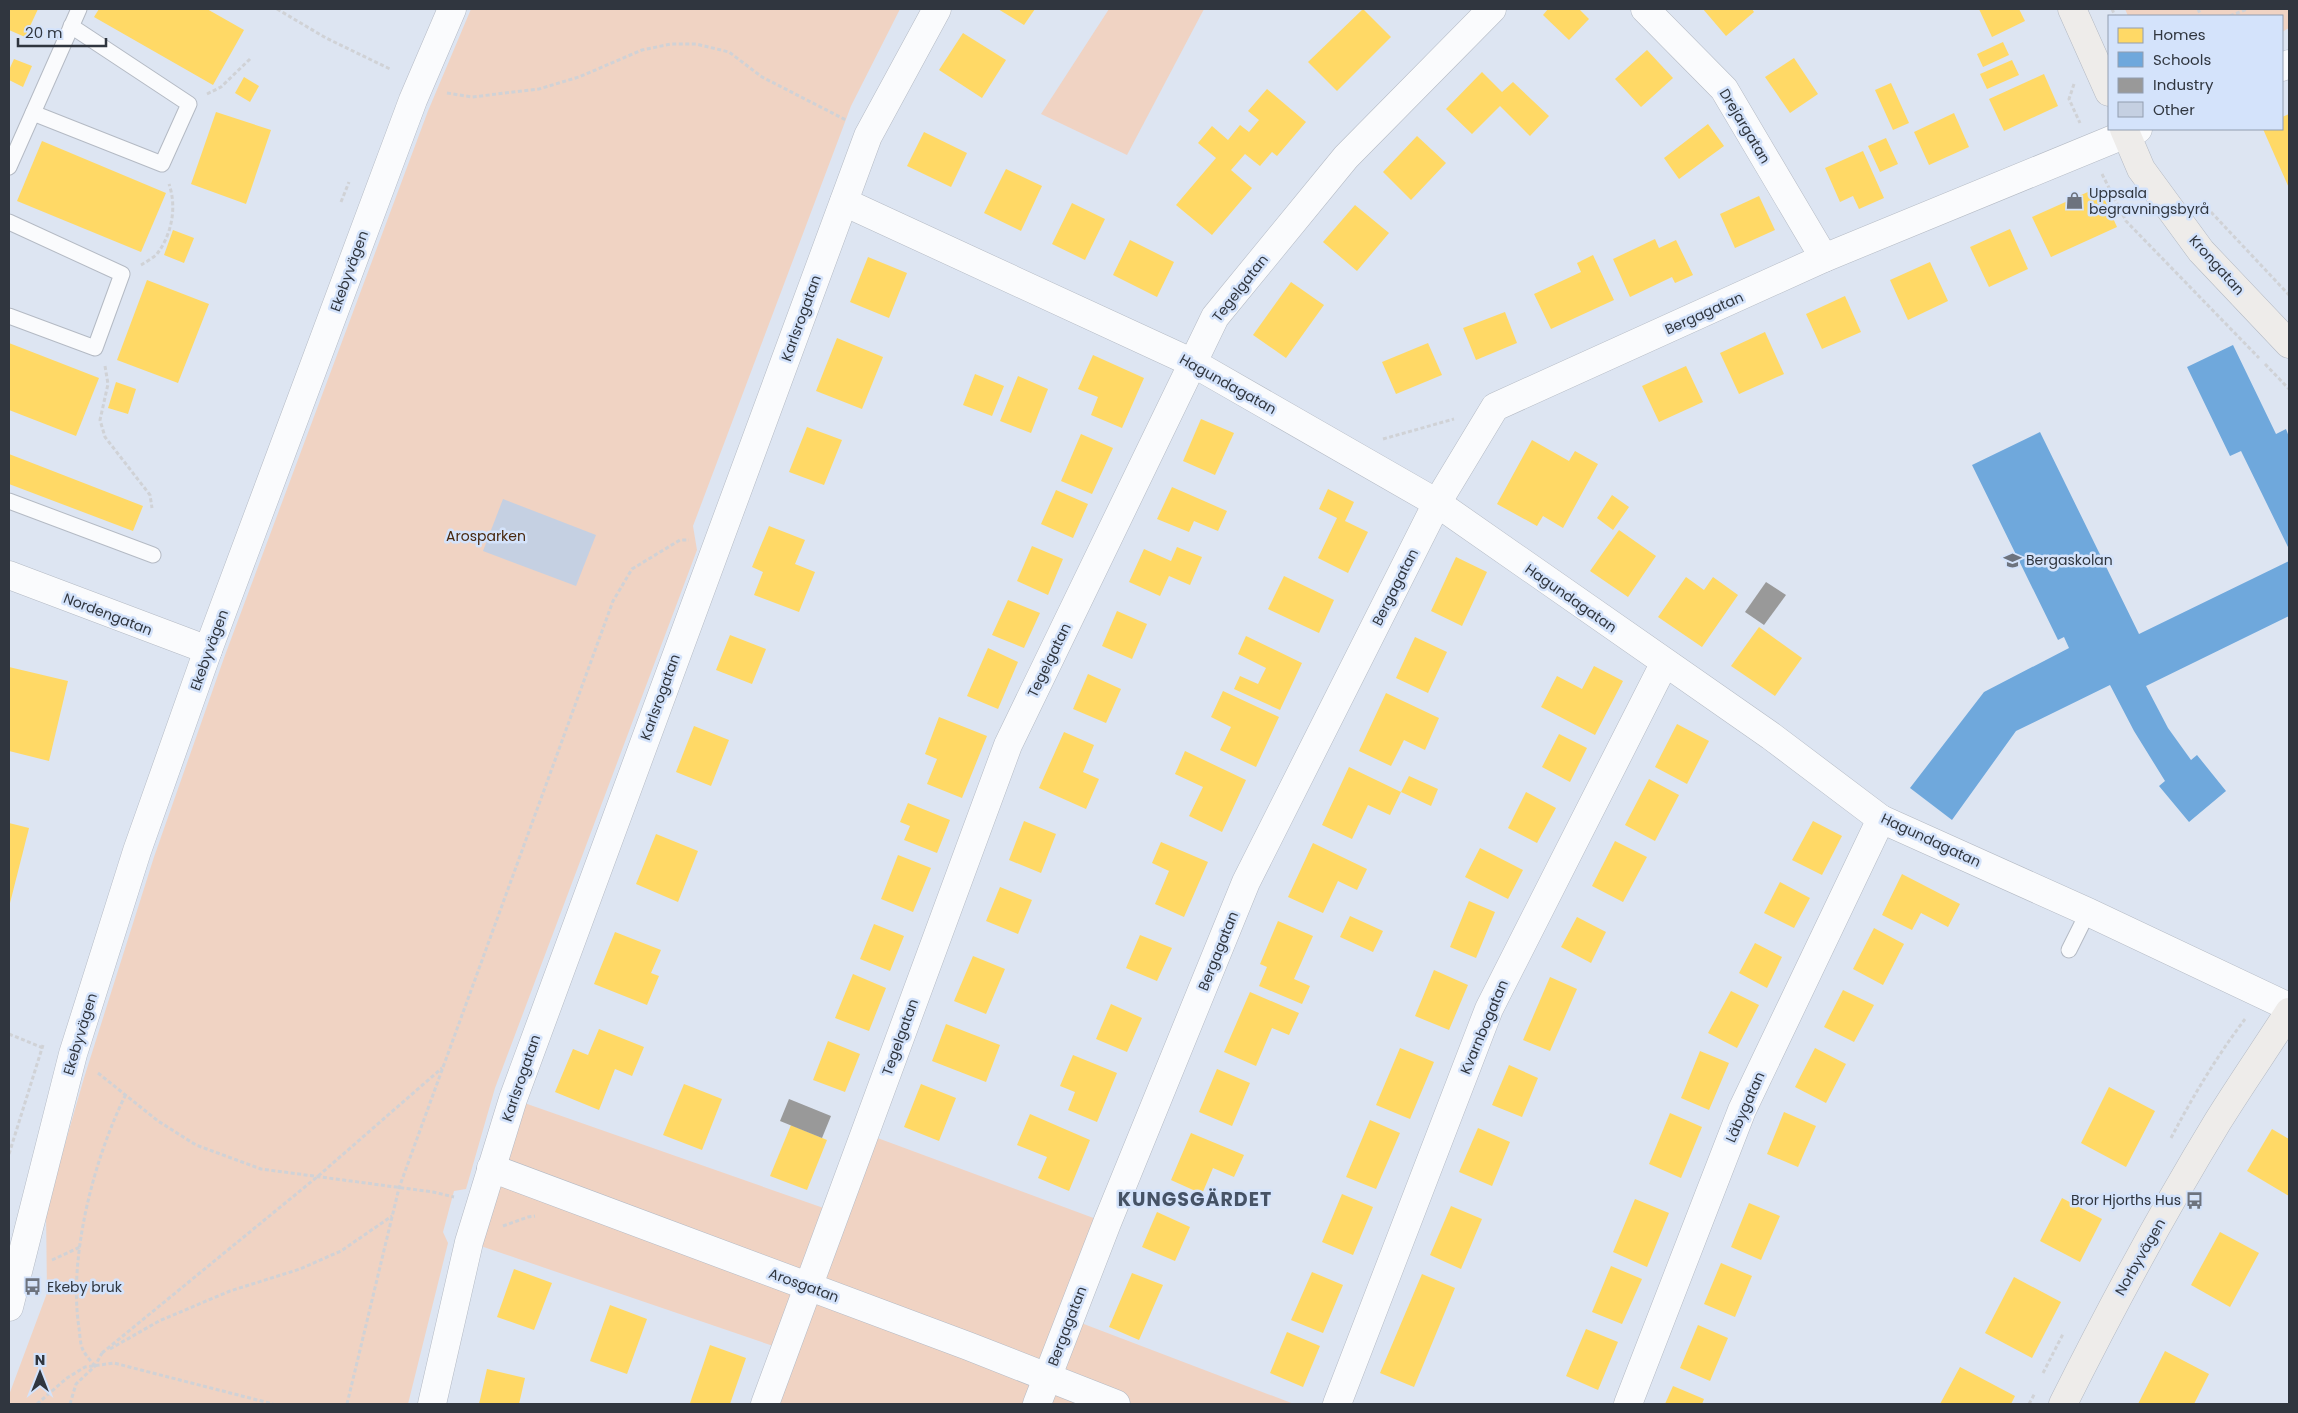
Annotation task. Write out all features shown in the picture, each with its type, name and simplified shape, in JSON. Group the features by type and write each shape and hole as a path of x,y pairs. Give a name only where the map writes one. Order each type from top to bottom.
{"street":[{"name":"Ekebyvägen","path":"9,1307 74,1054 138,851 208,650 412,100 452,9"},
{"name":"Karlsrogatan","path":"432,1404 469,1242 513,1099 868,136 937,9"},
{"name":"Tegelgatan","path":"765,1404 1008,745 1215,317 1346,157 1492,9"},
{"name":"Drejargatan","path":"1645,9 1724,88 1824,258"},
{"path":"2072,9 2108,90"},
{"name":"Bergagatan","path":"1037,1404 1246,882 1437,503 1495,407 1824,258 2129,130"},
{"name":"Krongatan","path":"2129,130 2140,169 2201,250 2289,344"},
{"name":"Hagundagatan","path":"844,202 1193,363 1437,503 1664,664 1771,736 1881,819 2088,912 2289,1007"},
{"name":"Nordengatan","path":"9,576 208,650"},
{"name":"Kvarnbogatan","path":"1337,1404 1489,1009 1664,664"},
{"name":"Läbygatan","path":"1628,1404 1742,1110 1881,819"},
{"name":"Norbyvägen","path":"2063,1404 2112,1306 2190,1168 2289,1012"},
{"name":"Arosgatan","path":"491,1168 1116,1404"}],"lane":[{"path":"9,167 79,9"},
{"path":"33,113 162,164 189,104 72,26"},
{"path":"9,222 122,274 95,348 9,316"},
{"path":"9,501 152,556"},
{"path":"2069,950 2088,912"}],"path":[{"path":"276,9 326,38 390,69"},
{"path":"2232,15 2246,9"},
{"path":"439,91 472,97 539,88 579,77 642,50 671,44 696,44 729,52 762,77 856,126 868,136"},
{"path":"189,104 221,87 251,58"},
{"path":"122,274 142,265 157,254 169,230 174,211 172,192 162,164"},
{"path":"2207,208 2289,295"},
{"path":"95,348 105,366 108,384 100,420 105,438 150,495 152,508"},
{"path":"1344,450 1495,407"},
{"path":"348,1404 399,1188 612,601 632,569 658,552 680,540 718,539"},
{"path":"9,1034 42,1048 74,1054 158,1121 196,1145 261,1169 433,1192 481,1204"},
{"path":"70,1404 76,1384 95,1366 102,1353 318,1177 443,1068"},
{"path":"95,1366 82,1349 75,1302 81,1247 86,1206 97,1164 112,1122 126,1094"},
{"path":"102,1353 159,1321 230,1291 300,1269 341,1252 392,1216"},
{"path":"502,1226 528,1217 544,1216"},
{"path":"46,1262 81,1247"},
{"path":"37,1404 67,1378 85,1367 114,1363 273,1404"}],"green space":[{"name":"Arosparken","path":"471,9 900,9 851,106 693,526 697,550 495,1088 466,1189 454,1191 443,1232 448,1243 408,1404 9,1404 9,1395 47,1293 46,1210 84,1078 154,857 224,658 428,111"},
{"path":"1109,9 1204,9 1127,155 1041,114"},
{"path":"2125,9 2289,9 2289,28 2283,31 2283,15 2128,15"},
{"path":"513,1099 835,1212 864,1133 1107,1223 1068,1318 1294,1404 765,1404 785,1350 469,1242"}],"building: Homes":[{"path":"9,9 38,9 25,37 9,30"},
{"path":"99,9 207,9 244,30 213,85 94,17"},
{"path":"998,9 1035,9 1024,25"},
{"path":"1363,9 1391,37 1337,91 1308,62"},
{"path":"1548,9 1579,9 1589,19 1569,40 1543,15"},
{"path":"1703,9 1752,9 1754,12 1726,36"},
{"path":"1979,9 2019,9 2025,21 1992,37"},
{"path":"963,33 1006,60 982,98 939,70"},
{"path":"2003,42 2009,55 1983,67 1977,54"},
{"path":"1647,50 1673,78 1641,107 1615,79"},
{"path":"1794,58 1818,94 1790,113 1765,77"},
{"path":"14,59 32,66 23,87 9,80 9,70"},
{"path":"2012,60 2019,75 1987,89 1980,74"},
{"path":"1482,72 1502,92 1513,82 1549,116 1530,136 1500,106 1472,134 1446,109"},
{"path":"2044,74 2058,106 2004,131 1989,99"},
{"path":"244,77 259,86 250,102 235,93"},
{"path":"1891,83 1909,123 1893,130 1875,90"},
{"path":"1267,89 1306,122 1277,156 1272,152 1260,166 1245,154 1231,170 1252,188 1212,235 1176,205 1216,158 1198,143 1212,126 1228,140 1240,125 1249,132 1259,120 1248,111"},
{"path":"216,112 271,130 246,204 191,184"},
{"path":"1954,113 1969,147 1929,165 1914,132"},
{"path":"2289,114 2289,188 2263,130 2283,130 2283,117"},
{"path":"1708,124 1724,146 1679,179 1664,158"},
{"path":"924,132 967,153 951,187 907,166"},
{"path":"1417,136 1446,163 1411,200 1383,172"},
{"path":"1886,138 1898,164 1880,172 1868,146"},
{"path":"42,141 166,193 141,252 17,201"},
{"path":"1863,151 1884,198 1859,209 1853,196 1840,202 1825,168"},
{"path":"1006,169 1042,186 1021,231 984,213"},
{"path":"2099,187 2117,227 2051,257 2032,217"},
{"path":"1759,196 1775,230 1735,248 1720,214"},
{"path":"1072,203 1105,219 1085,260 1052,244"},
{"path":"1355,205 1389,233 1357,271 1323,242"},
{"path":"2010,229 2028,269 1989,287 1970,247"},
{"path":"173,230 194,238 184,263 164,255"},
{"path":"1655,239 1659,248 1676,240 1693,275 1675,283 1672,277 1630,297 1613,259"},
{"path":"1130,240 1174,262 1157,297 1113,275"},
{"path":"1593,255 1614,300 1551,329 1534,294 1581,272 1577,263"},
{"path":"868,257 907,273 889,318 850,302"},
{"path":"1930,262 1948,301 1908,320 1890,280"},
{"path":"147,280 209,304 178,383 117,360"},
{"path":"1291,282 1324,305 1286,358 1253,335"},
{"path":"1845,296 1861,332 1822,349 1806,314"},
{"path":"1505,312 1517,343 1476,360 1463,328"},
{"path":"1765,332 1784,374 1739,394 1720,353"},
{"path":"837,338 883,357 862,409 816,391"},
{"path":"9,343 99,378 76,436 9,410"},
{"path":"1428,343 1442,375 1396,394 1382,362"},
{"path":"1093,355 1144,378 1122,428 1091,415 1098,397 1078,389"},
{"path":"1686,366 1703,402 1659,422 1642,386"},
{"path":"975,374 1004,386 992,416 963,405"},
{"path":"1018,376 1048,389 1031,433 1000,421"},
{"path":"116,382 136,389 128,414 108,408"},
{"path":"1201,419 1234,433 1215,475 1183,461"},
{"path":"807,427 842,440 824,485 789,472"},
{"path":"1081,434 1113,448 1092,494 1061,481"},
{"path":"1532,440 1569,461 1575,451 1598,464 1563,528 1543,516 1537,526 1497,504"},
{"path":"9,454 143,506 133,531 9,484"},
{"path":"1172,487 1227,511 1218,531 1194,521 1189,532 1157,519"},
{"path":"1328,489 1354,502 1345,521 1368,532 1348,573 1318,558 1337,518 1319,509"},
{"path":"1056,490 1088,504 1073,538 1041,524"},
{"path":"1612,495 1629,507 1613,530 1597,518"},
{"path":"769,526 805,540 795,564 815,572 799,612 754,595 763,572 752,567"},
{"path":"1619,530 1656,556 1628,597 1590,571"},
{"path":"1032,546 1063,559 1048,595 1017,581"},
{"path":"1177,547 1202,557 1190,585 1169,576 1160,596 1129,582 1144,549 1171,561"},
{"path":"1456,557 1487,572 1462,626 1431,611"},
{"path":"1284,576 1334,600 1319,633 1268,609"},
{"path":"1686,577 1704,590 1713,577 1738,595 1702,647 1658,617"},
{"path":"1008,600 1040,613 1024,648 992,635"},
{"path":"1117,611 1147,624 1132,659 1102,646"},
{"path":"1759,627 1802,658 1775,696 1731,666"},
{"path":"730,635 766,649 752,684 716,670"},
{"path":"1246,636 1302,663 1280,710 1234,689 1240,676 1258,684 1266,668 1238,654"},
{"path":"1415,637 1447,652 1428,693 1396,678"},
{"path":"988,648 1018,662 998,709 967,696"},
{"path":"1594,666 1623,681 1595,735 1541,707 1557,676 1582,689"},
{"path":"9,667 68,681 49,761 9,751"},
{"path":"1088,674 1121,689 1106,723 1073,709"},
{"path":"1223,691 1279,717 1256,767 1220,750 1231,727 1211,717"},
{"path":"1386,693 1439,718 1425,750 1404,740 1391,766 1359,751"},
{"path":"939,717 987,736 962,798 927,784 937,759 925,754"},
{"path":"1677,724 1709,741 1687,784 1655,767"},
{"path":"694,726 729,740 711,786 676,772"},
{"path":"1064,732 1094,745 1083,772 1099,779 1086,809 1039,788"},
{"path":"1559,734 1587,748 1570,782 1542,767"},
{"path":"1185,751 1246,780 1222,832 1189,816 1203,787 1175,774"},
{"path":"1349,767 1401,792 1390,815 1368,805 1352,839 1322,825"},
{"path":"1409,776 1438,789 1431,806 1401,792"},
{"path":"1649,779 1679,795 1655,841 1625,825"},
{"path":"1526,792 1556,808 1537,843 1508,828"},
{"path":"908,803 950,820 937,853 904,840 910,826 900,822"},
{"path":"1024,821 1056,834 1041,873 1009,860"},
{"path":"1813,821 1842,836 1822,875 1792,860"},
{"path":"9,823 29,828 9,907"},
{"path":"656,834 698,851 678,902 636,884"},
{"path":"1615,841 1647,857 1623,902 1592,886"},
{"path":"1161,842 1208,862 1184,917 1155,904 1169,871 1152,863"},
{"path":"1313,843 1367,869 1357,890 1338,881 1323,913 1288,897"},
{"path":"1480,848 1523,870 1508,899 1465,877"},
{"path":"898,855 931,868 913,912 881,899"},
{"path":"1902,874 1960,904 1948,927 1921,913 1912,930 1882,915"},
{"path":"1780,882 1810,898 1794,928 1764,913"},
{"path":"1000,887 1032,900 1018,934 986,921"},
{"path":"1469,901 1495,912 1476,958 1450,947"},
{"path":"1350,916 1383,931 1373,952 1340,937"},
{"path":"1577,917 1606,932 1591,963 1561,947"},
{"path":"1278,921 1313,936 1294,979 1310,986 1302,1004 1259,986 1267,967 1260,964"},
{"path":"874,924 904,936 890,971 860,959"},
{"path":"1874,928 1904,944 1883,985 1853,969"},
{"path":"615,932 661,950 651,973 659,976 647,1005 594,984"},
{"path":"1140,935 1172,948 1157,981 1126,968"},
{"path":"1755,943 1782,957 1767,988 1739,973"},
{"path":"973,956 1005,969 986,1014 954,1001"},
{"path":"1434,970 1468,985 1449,1030 1415,1016"},
{"path":"853,974 886,988 869,1031 835,1018"},
{"path":"1550,977 1577,989 1550,1051 1523,1040"},
{"path":"1843,990 1874,1005 1854,1042 1824,1027"},
{"path":"1731,991 1759,1005 1737,1048 1708,1033"},
{"path":"1250,992 1299,1013 1289,1035 1272,1028 1256,1066 1224,1052"},
{"path":"1111,1004 1142,1018 1127,1052 1096,1039"},
{"path":"946,1024 1000,1045 986,1082 932,1061"},
{"path":"599,1029 644,1047 632,1076 615,1069 599,1110 555,1092 573,1049 588,1055"},
{"path":"828,1041 860,1054 845,1092 813,1080"},
{"path":"1400,1048 1434,1062 1410,1119 1376,1105"},
{"path":"1815,1048 1846,1064 1826,1103 1795,1087"},
{"path":"1700,1051 1729,1063 1709,1110 1681,1098"},
{"path":"1073,1055 1117,1073 1097,1122 1068,1110 1075,1092 1060,1086"},
{"path":"1509,1065 1538,1078 1522,1117 1492,1105"},
{"path":"1217,1069 1250,1083 1232,1126 1199,1112"},
{"path":"684,1084 722,1099 702,1150 663,1135"},
{"path":"921,1084 956,1098 939,1141 904,1127"},
{"path":"2109,1087 2155,1111 2126,1167 2081,1143"},
{"path":"1784,1112 1816,1126 1798,1167 1767,1154"},
{"path":"1670,1113 1702,1127 1681,1178 1649,1164"},
{"path":"1030,1114 1090,1140 1069,1191 1038,1178 1047,1157 1017,1145"},
{"path":"1370,1120 1400,1133 1376,1189 1346,1177"},
{"path":"791,1125 827,1140 807,1190 770,1176"},
{"path":"1478,1128 1510,1142 1492,1186 1459,1172"},
{"path":"2272,1129 2289,1139 2289,1196 2247,1171"},
{"path":"1191,1133 1244,1155 1234,1177 1213,1168 1202,1194 1171,1180"},
{"path":"1342,1194 1373,1207 1353,1255 1322,1242"},
{"path":"2062,1198 2102,1219 2080,1262 2040,1241"},
{"path":"1635,1199 1669,1213 1647,1267 1613,1252"},
{"path":"1749,1203 1780,1216 1761,1260 1731,1247"},
{"path":"1451,1206 1482,1219 1461,1269 1430,1255"},
{"path":"1157,1212 1190,1227 1175,1261 1142,1247"},
{"path":"2220,1232 2259,1253 2230,1307 2191,1285"},
{"path":"1721,1263 1752,1276 1735,1317 1704,1304"},
{"path":"1611,1266 1642,1279 1622,1324 1592,1312"},
{"path":"514,1269 552,1283 534,1330 497,1317"},
{"path":"1312,1272 1343,1285 1323,1333 1291,1320"},
{"path":"1132,1273 1163,1285 1139,1340 1109,1327"},
{"path":"1422,1274 1455,1288 1414,1387 1380,1373"},
{"path":"2014,1277 2061,1302 2032,1358 1985,1333"},
{"path":"610,1305 647,1319 627,1374 590,1361"},
{"path":"1698,1325 1728,1338 1710,1381 1680,1368"},
{"path":"1586,1329 1618,1342 1598,1390 1566,1376"},
{"path":"1287,1332 1320,1346 1303,1387 1270,1373"},
{"path":"710,1345 746,1358 730,1404 690,1403"},
{"path":"2165,1351 2209,1374 2194,1404 2138,1404"},
{"path":"1960,1367 2015,1396 2011,1404 1940,1404"},
{"path":"487,1369 525,1378 519,1404 479,1404"},
{"path":"1673,1386 1704,1399 1702,1404 1665,1404"}],"building: Schools":[{"path":"2233,345 2276,434 2286,429 2289,437 2289,549 2241,451 2230,456 2187,367"},
{"path":"2040,432 2139,634 2289,561 2289,616 2146,686 2168,728 2191,760 2197,755 2226,791 2189,822 2159,786 2165,781 2134,731 2110,685 2016,731 1952,820 1910,788 1984,692 2069,648 2064,637 2058,640 1972,465"}],"building: Industry":[{"path":"1766,582 1786,595 1764,625 1745,612"},
{"path":"789,1099 831,1116 822,1138 780,1121"}],"building: Other":[{"path":"503,499 596,535 576,586 483,551"}],"place":[{"name":"Uppsala begravningsbyrå","path":"2075,201"},
{"name":"Bergaskolan","path":"2012,560"},
{"name":"Bror Hjorths Hus","path":"2195,1200"},
{"name":"Ekeby bruk","path":"33,1287"}],"district":[{"name":"KUNGSGÄRDET","path":"1195,1199"}]}
